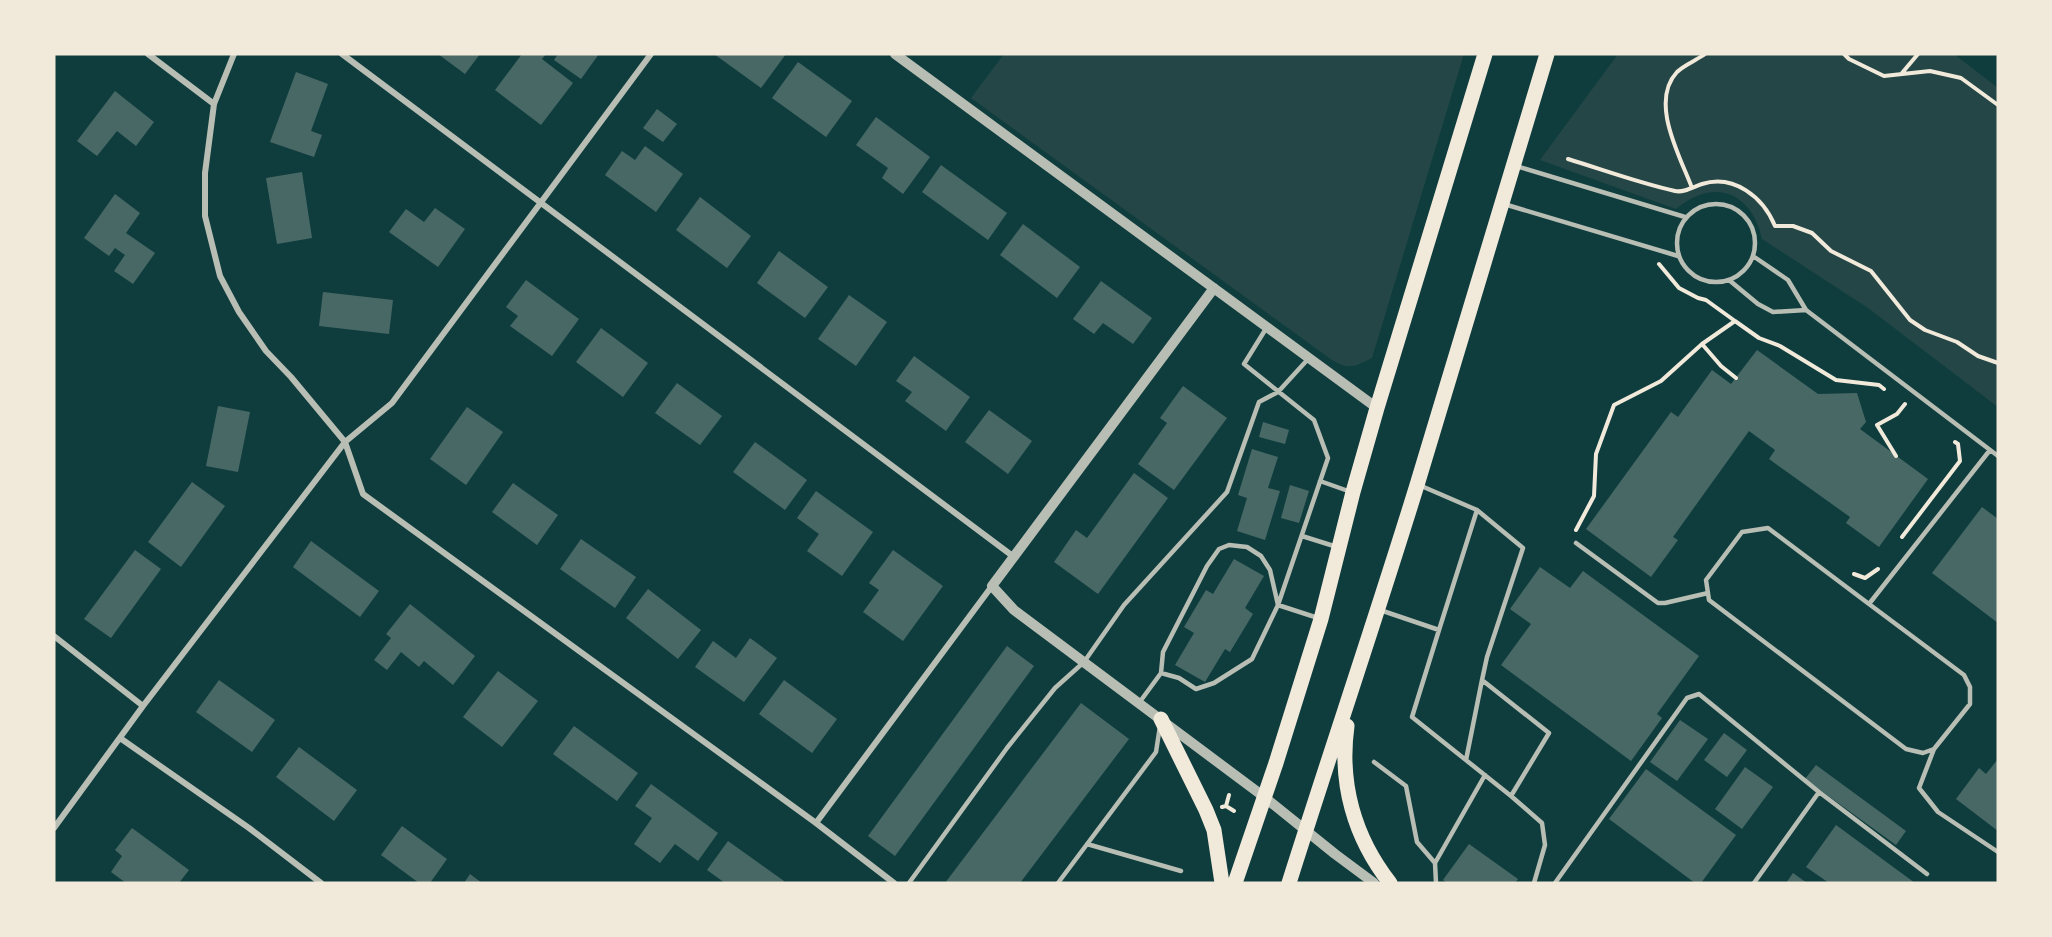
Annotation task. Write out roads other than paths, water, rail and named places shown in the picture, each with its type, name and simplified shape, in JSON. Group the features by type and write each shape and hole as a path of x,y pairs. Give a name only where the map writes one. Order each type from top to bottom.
{"main road":[{"path":"1235,883 1276,763 1321,619 1338,547 1377,408 1485,54"},
{"path":"1289,883 1304,830 1417,485 1547,54"},
{"path":"1352,688 1344,746 1346,785 1350,805 1364,840 1378,868 1390,883"},
{"path":"1161,719 1204,804 1214,830 1222,883"}],"street":[{"path":"148,54 214,104"},
{"path":"234,54 214,104 205,173 206,216 220,276 239,312 266,351 291,377 345,442 363,494 816,823 894,883"},
{"path":"342,54 1014,557"},
{"path":"54,828 143,706 345,442 392,403 651,54"},
{"path":"895,54 1377,408"},
{"path":"816,823 1214,288"},
{"path":"992,586 1014,610 1263,796 1374,883"},
{"path":"54,636 143,706"},
{"path":"120,738 249,828 321,883"}],"lane":[{"path":"1513,166 1685,217"},
{"path":"1501,203 1678,256"},
{"path":"1709,204 1722,204 1735,208 1746,217 1753,229 1755,242 1753,256 1748,267 1729,280 1715,283 1703,281 1692,276 1678,256 1676,243 1678,229 1685,217 1696,208 1709,204"},
{"path":"1753,256 1788,280 1806,310 1998,456"},
{"path":"1729,280 1758,304 1773,312 1806,310"},
{"path":"1161,673 1179,678 1196,689 1214,683 1252,659 1278,605 1328,458 1314,420 1244,364 1267,327"},
{"path":"909,883 1006,748 1054,688 1084,662 1124,605 1227,492 1259,402 1278,392 1309,358"},
{"path":"1869,604 1990,450"},
{"path":"1320,482 1353,492"},
{"path":"1417,485 1477,510 1523,548 1487,657 1466,760"},
{"path":"1477,510 1412,717 1542,823 1545,844 1534,883"},
{"path":"1934,749 1923,753 1906,749 1709,600 1706,580 1742,532 1768,528 1964,675 1970,687 1970,704 1934,749 1919,788 1938,812 1998,852"},
{"path":"1302,537 1338,547"},
{"path":"1576,543 1658,603 1708,593"},
{"path":"1139,703 1161,673 1163,652 1207,566 1219,549 1229,544 1247,548 1261,556 1270,570 1278,605"},
{"path":"1278,605 1321,619"},
{"path":"1378,609 1439,630"},
{"path":"1482,680 1549,733 1511,796"},
{"path":"1555,883 1687,698 1699,694 1819,792 1927,874"},
{"path":"1058,883 1156,752 1161,719"},
{"path":"1374,762 1406,786 1417,842 1435,863"},
{"path":"1436,883 1435,863 1485,775"},
{"path":"1754,883 1819,792"},
{"path":"1088,844 1181,871"}]}
